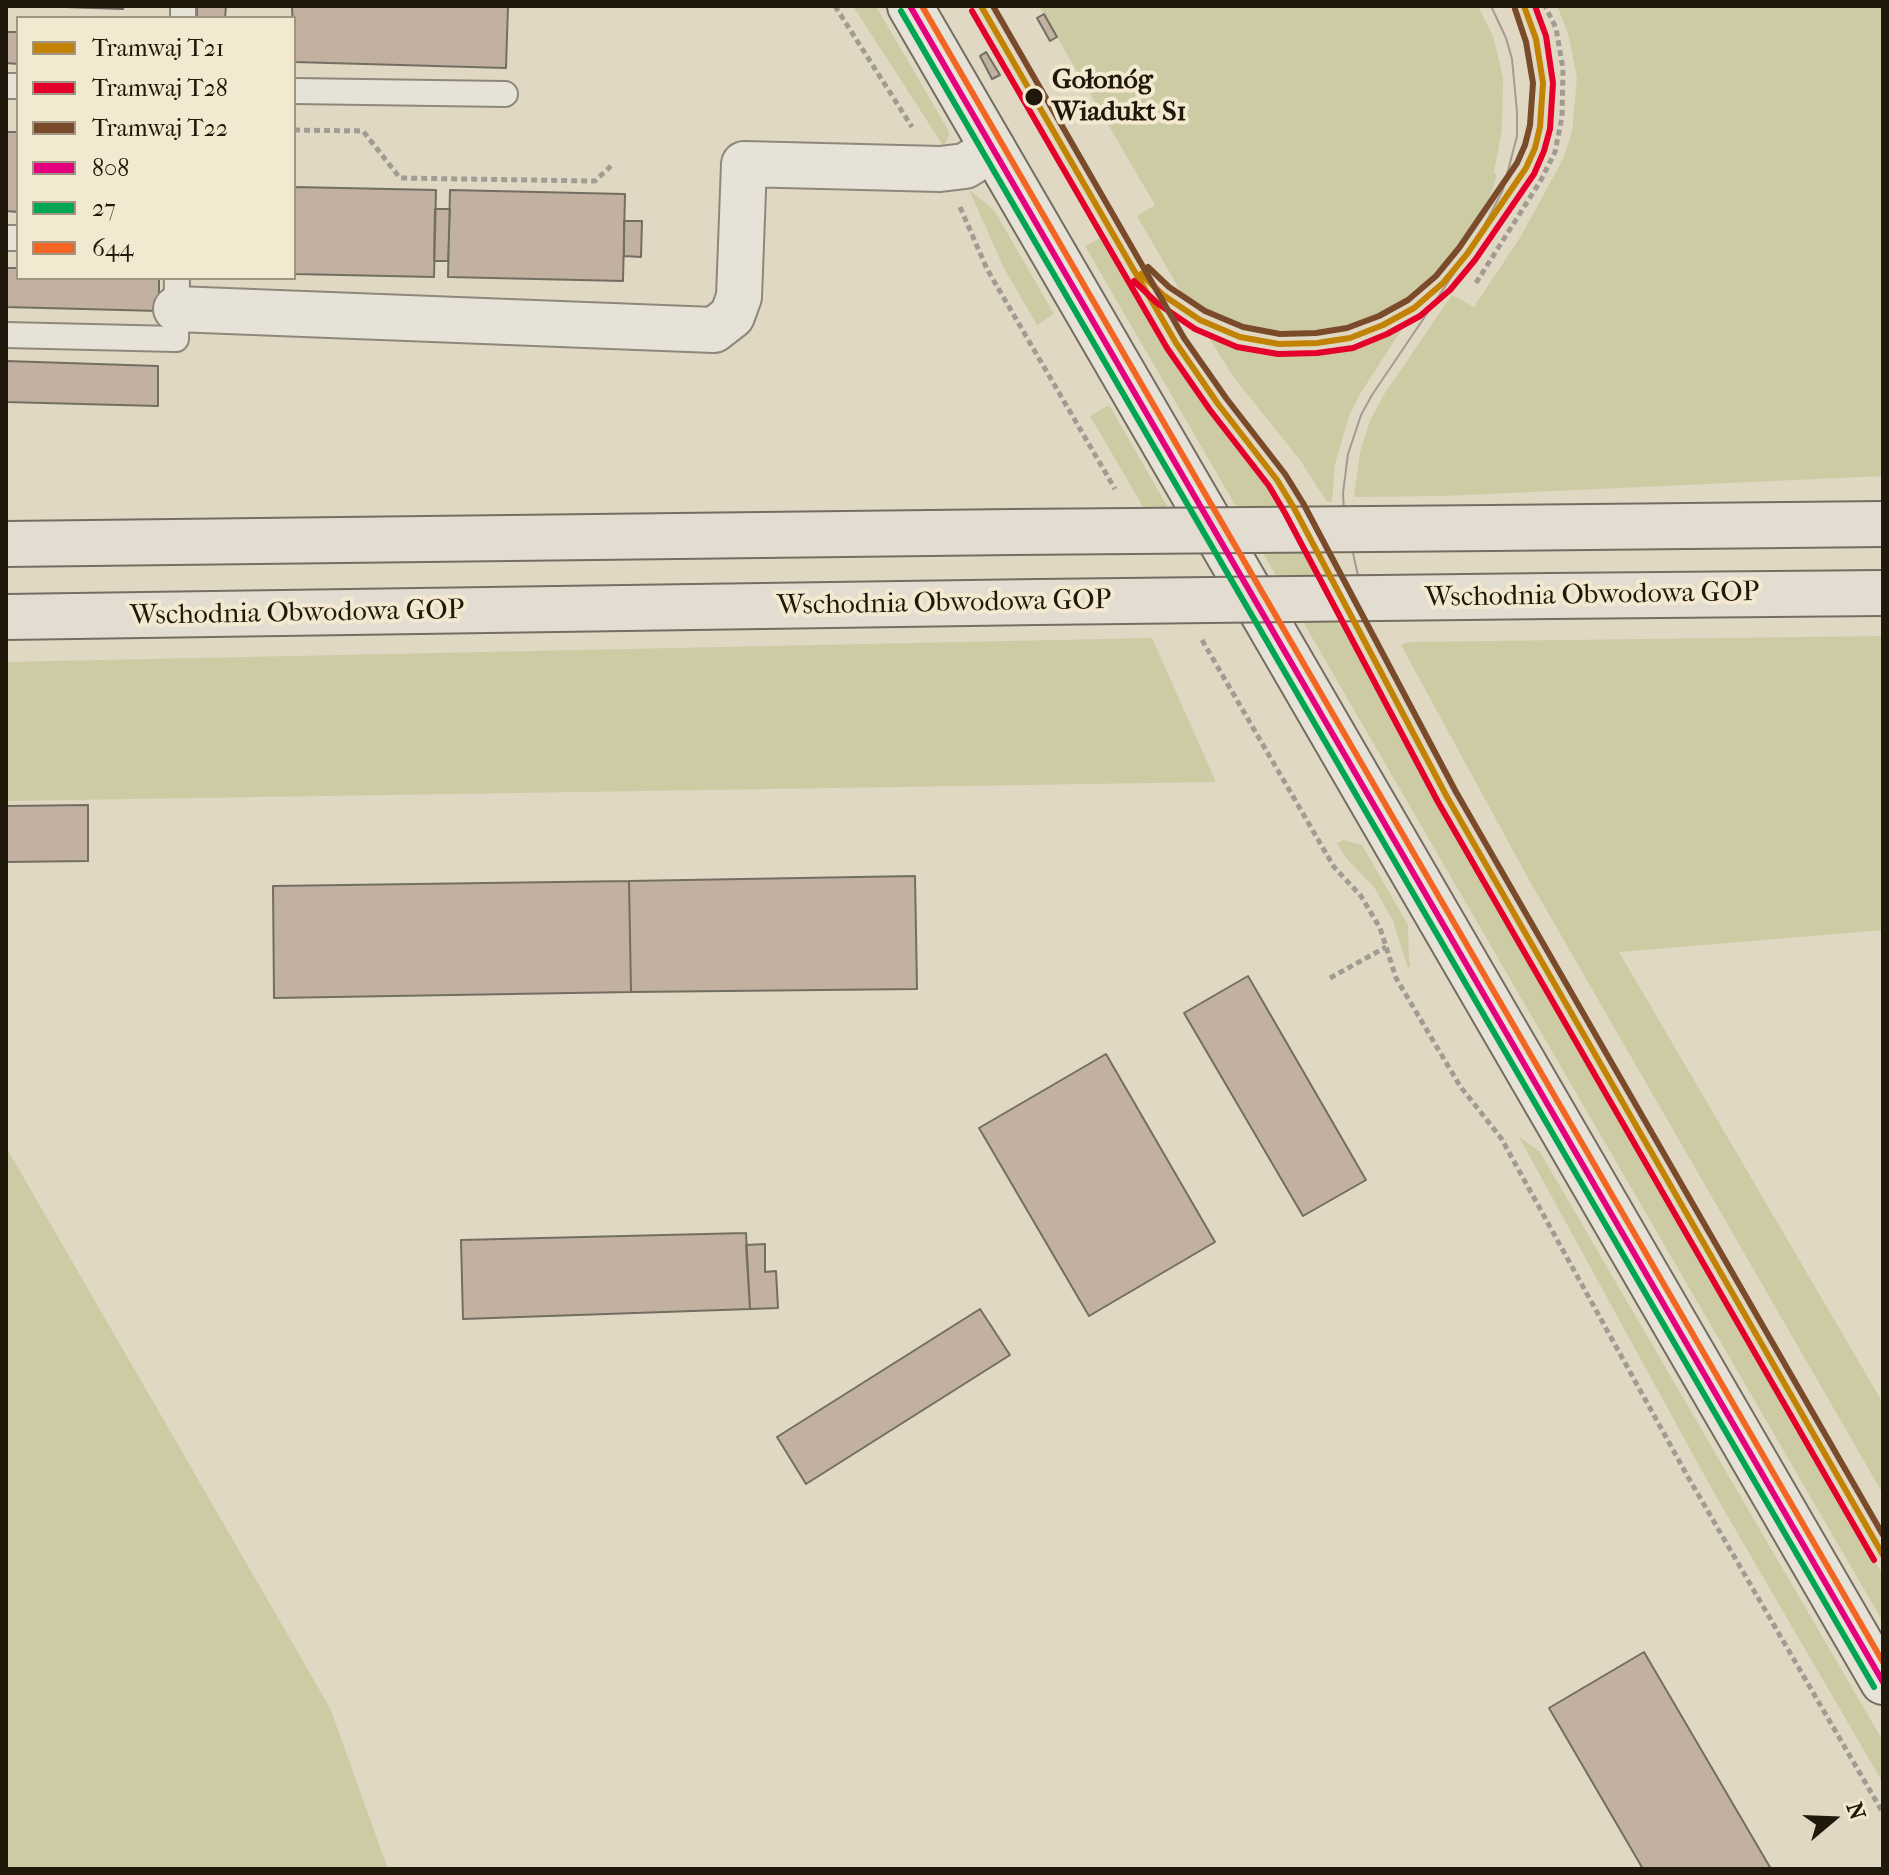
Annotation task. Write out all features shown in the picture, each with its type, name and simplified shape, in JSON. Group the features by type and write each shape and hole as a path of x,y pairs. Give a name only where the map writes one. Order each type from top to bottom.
{"highway":[{"path":"6,544 1883,524"},
{"name":"Wschodnia Obwodowa GOP","path":"6,617 1883,593"}],"street":[{"path":"910,6 1883,1682"},
{"path":"177,294 714,330 732,316 739,297 744,164 940,169 965,166 993,149"}],"lane":[{"path":"296,91 505,94"},
{"path":"6,335 176,339 177,294"}],"path":[{"path":"835,6 952,188 987,269 1116,491"},
{"path":"1476,283 1541,180 1555,152 1562,117 1563,69 1556,28 1545,6"},
{"path":"296,130 363,131 400,178 595,181 611,166"},
{"path":"1196,630 1334,867 1361,896 1380,928 1396,978 1460,1086 1501,1138 1688,1477 1883,1813"},
{"path":"1330,978 1386,947"}],"green space":[{"path":"853,6 876,6 948,130 944,147"},
{"path":"1039,6 1478,6 1493,36 1503,77 1502,129 1494,173 1497,175 1490,196 1469,235 1432,280 1412,296 1374,318 1336,331 1289,335 1248,328 1208,314 1185,299 1137,216 1155,205"},
{"path":"1557,6 1883,6 1883,476 1444,496 1354,497 1360,452 1370,421 1383,396 1452,295 1474,307 1521,236 1563,159 1572,132 1577,77 1568,33"},
{"path":"969,190 994,210 1054,314 1037,325 1004,268"},
{"path":"1102,237 1193,390 1275,497 1482,882 1883,1575 1883,1622 1085,246"},
{"path":"1404,326 1349,416 1335,464 1332,502 1327,502 1300,460 1235,379 1207,335 1241,348 1269,353 1318,354 1360,345"},
{"path":"1109,405 1170,511 1152,522 1090,416"},
{"path":"1883,636 1883,930 1619,952 1883,1403 1883,1494 1528,878 1401,645 1409,642"},
{"path":"1152,638 1216,782 6,801 6,662"},
{"path":"1343,840 1362,845 1408,925 1411,966 1408,968 1393,921 1374,887 1347,859 1337,843"},
{"path":"1519,1137 1540,1152 1883,1741 1883,1783 1713,1491"},
{"path":"6,1147 330,1708 388,1869 6,1869"}],"building":[{"path":"36,6 124,6 123,9"},
{"path":"197,6 226,6 225,16 197,16"},
{"path":"292,6 508,6 506,68 296,62 296,16 292,16"},
{"path":"1044,14 1057,37 1050,41 1037,18"},
{"path":"6,32 16,32 16,64 6,63"},
{"path":"986,52 1000,75 992,79 980,56"},
{"path":"6,132 16,132 16,212 6,211"},
{"path":"296,187 436,190 434,277 296,274"},
{"path":"450,190 625,194 623,281 448,277"},
{"path":"435,209 450,209 448,261 434,261"},
{"path":"624,221 642,221 641,257 624,256"},
{"path":"6,268 16,268 16,280 159,280 159,311 6,307"},
{"path":"6,361 158,366 158,406 6,402"},
{"path":"88,805 88,861 6,862 6,806"},
{"path":"915,876 917,989 631,992 629,881"},
{"path":"629,881 631,992 274,998 273,886"},
{"path":"1248,976 1366,1180 1303,1216 1184,1013"},
{"path":"1106,1054 1215,1242 1089,1316 979,1128"},
{"path":"746,1233 750,1309 463,1319 461,1240"},
{"path":"765,1244 765,1272 776,1271 778,1308 750,1309 746,1245"},
{"path":"980,1309 1010,1355 806,1484 777,1437"},
{"path":"1644,1652 1771,1869 1643,1869 1549,1708"}],"tram line":[{"name":"T21","path":"981,6 1176,343 1277,480 1294,508 1447,797 1883,1555"},
{"name":"T22","path":"993,6 1184,338 1303,503 1456,792 1883,1535"},
{"path":"1475,243 1503,190 1517,136 1512,59 1491,6"},
{"name":"T21","path":"1141,274 1163,295 1200,320 1240,337 1279,344 1350,338 1414,308 1443,283 1467,254 1526,168 1535,148 1543,83 1536,39 1524,6"},
{"name":"T28","path":"1134,281 1157,303 1195,329 1237,347 1278,354 1353,348 1420,316 1450,290 1475,260 1534,174 1544,151 1550,129 1553,83 1546,36 1535,6"},
{"name":"T22","path":"1148,267 1169,287 1205,311 1243,327 1280,334 1347,328 1379,316 1408,300 1436,276 1459,248 1517,163 1525,145 1533,83 1526,42 1515,9"},
{"name":"T28","path":"972,11 1167,348 1269,486 1285,513 1438,802 1874,1560"},
{"path":"1376,621 1358,576 1344,512 1348,454 1361,415 1372,395 1467,254"}],"transit line":[{"name":"808","path":"910,6 1883,1682"},
{"name":"644","path":"922,6 1883,1662"},
{"name":"27","path":"901,11 1874,1687"}],"place":[{"name":"Gołonóg Wiadukt S1","path":"1034,97"}]}
